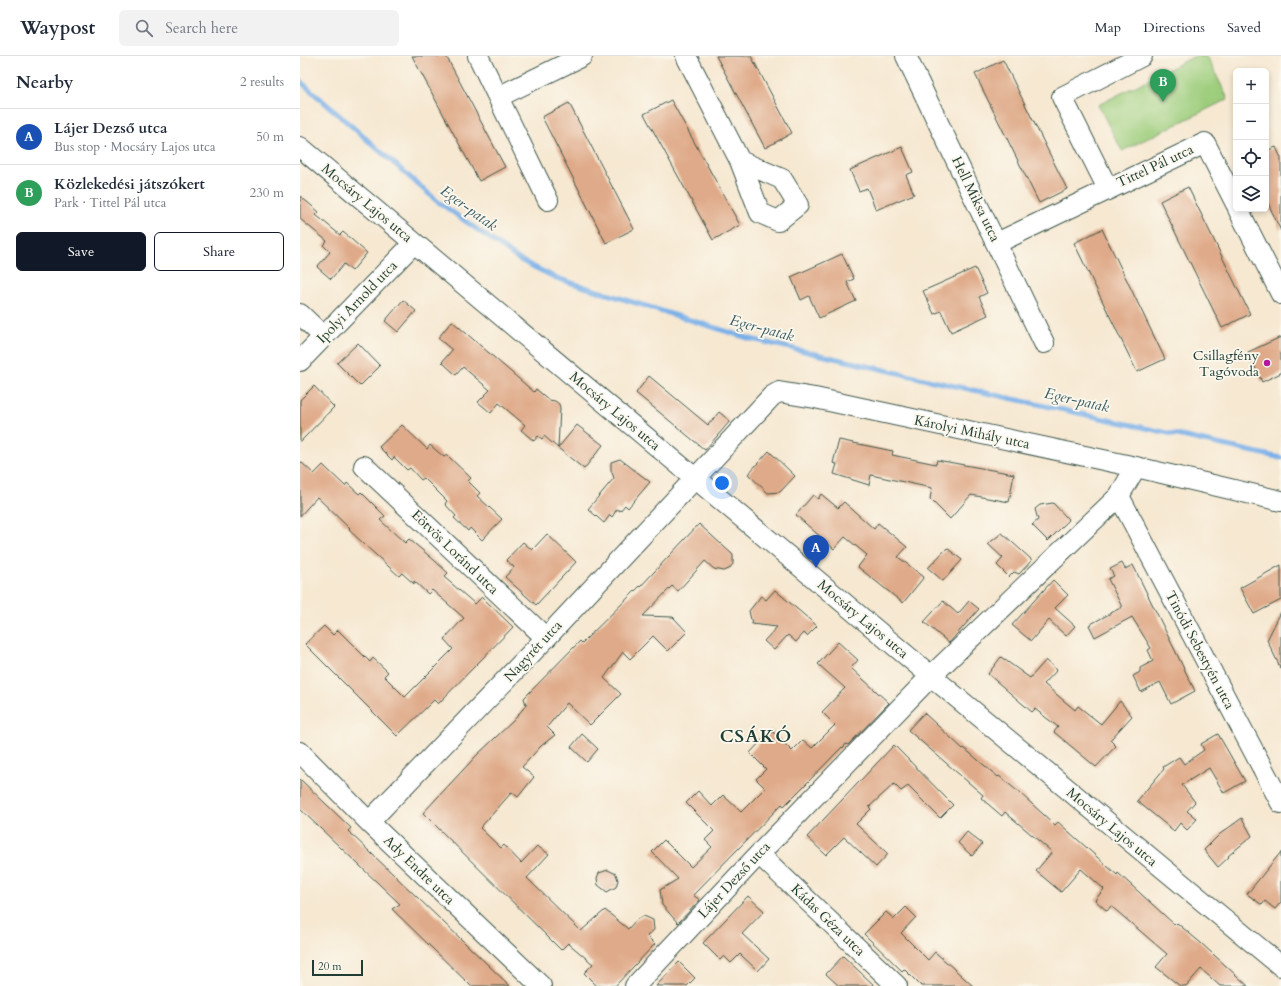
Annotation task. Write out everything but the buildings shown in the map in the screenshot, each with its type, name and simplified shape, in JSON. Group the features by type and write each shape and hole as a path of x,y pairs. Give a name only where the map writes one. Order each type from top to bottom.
{"street":[{"path":"478,56 548,200"},
{"path":"498,97 582,56"},
{"path":"686,56 740,161"},
{"name":"Hell Miksa utca","path":"906,56 1044,343"},
{"name":"Tittel Pál utca","path":"1108,189 1062,97 1142,56"},
{"name":"Tittel Pál utca","path":"997,243 1205,143 1233,198"},
{"name":"Mocsáry Lajos utca","path":"300,147 931,676 1281,966"},
{"path":"1240,212 1281,294"},
{"name":"Ipolyi Arnold utca","path":"300,361 414,243"},
{"path":"300,314 324,337"},
{"name":"Károlyi Mihály utca","path":"695,478 772,396 779,392 823,400 1136,467 1281,501"},
{"name":"Eötvös Loránd utca","path":"364,466 546,638"},
{"name":"Lájer Dezső utca","path":"635,986 759,854 931,676 1119,496 1136,467"},
{"name":"Nagyrét utca","path":"369,822 546,638 695,478"},
{"name":"Tinódi Sebestyén utca","path":"1119,496 1281,803"},
{"name":"Ady Endre utca","path":"300,752 369,822 541,986"},
{"name":"Kádas Géza utca","path":"759,854 897,986"}],"green space":[{"path":"1195,56 1207,56 1228,99 1122,151 1098,105"}],"waterway":[{"name":"Eger-patak","path":"300,81 437,201 520,260 556,278 751,339 937,382 1281,458"}],"place":[{"name":"Közlekedési játszókert","path":"1163,102"},
{"name":"Csillagfény Tagóvoda","path":"1267,363"},
{"name":"Lájer Dezső utca","path":"816,568"}],"district":[{"name":"CSÁKÓ","path":"756,736"}]}
